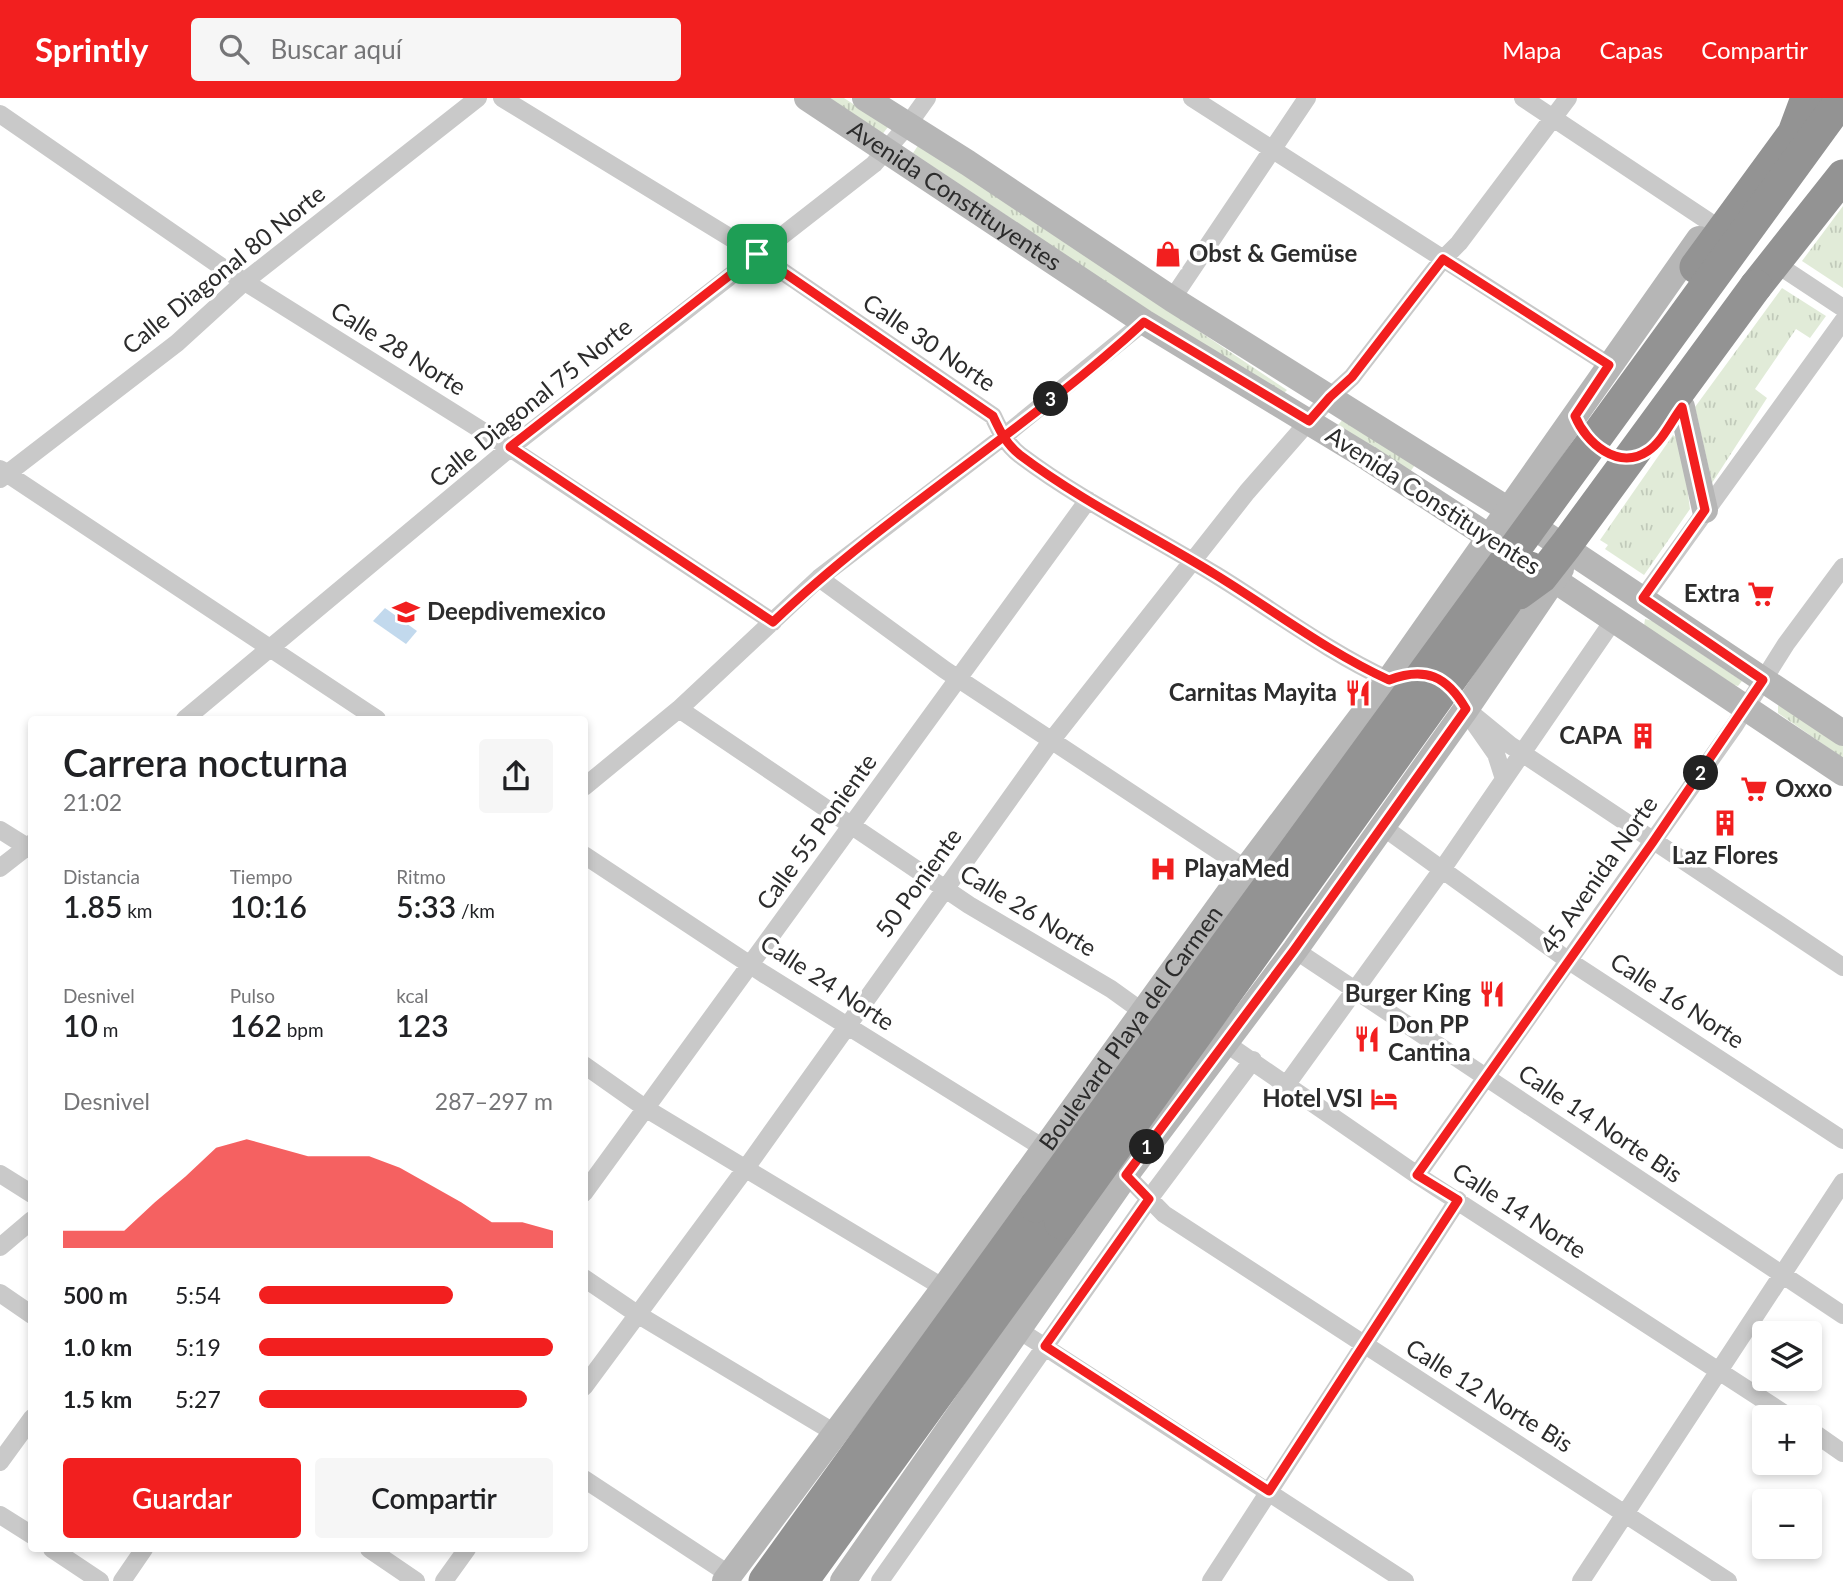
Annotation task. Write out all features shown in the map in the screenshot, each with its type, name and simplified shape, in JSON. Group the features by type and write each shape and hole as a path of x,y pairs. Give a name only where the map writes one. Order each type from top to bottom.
{"highway":[{"path":"1470,609 1508,530 1794,133 1806,98"},
{"path":"802,1581 1049,1214 1470,609 1843,98"},
{"path":"765,1581 800,1532 1049,1214 1505,602 1843,135"},
{"path":"1505,602 1541,577 1756,286 1843,176"},
{"path":"735,1579 800,1532"},
{"path":"813,1581 836,1534"}],"main road":[{"name":"Avenida Constituyentes","path":"807,98 1144,322 1309,421 1615,618 1843,773"},
{"name":"Avenida Constituyentes","path":"865,98 1172,299 1507,509 1843,733"},
{"name":"Boulevard Playa del Carmen","path":"735,1579 835,1433 944,1288 1246,869 1389,680 1609,365 1711,223 1806,98"},
{"path":"843,1581 1018,1327 1126,1175 1383,827 1572,554 1843,193"},
{"path":"1682,407 1705,510"},
{"path":"1575,416 1588,441 1610,454 1622,458 1639,456 1651,449"},
{"path":"1389,680 1408,673 1421,672 1437,678 1451,687 1466,709"}],"street":[{"name":"Calle Diagonal 80 Norte","path":"2,474 177,343 244,282 478,98"},
{"name":"Calle 30 Norte","path":"502,98 757,254 993,416 1003,437 1018,453 1088,500 1192,561 1358,666 1389,680"},
{"name":"Calle Diagonal 75 Norte","path":"189,716 271,650 510,447 873,164 907,126 927,98"},
{"path":"1192,98 1609,365"},
{"path":"1172,299 1307,98"},
{"path":"1523,98 1711,223"},
{"name":"50 Poniente","path":"588,1381 746,1168 1051,741 1247,492 1330,397 1352,377 1443,259 1460,243 1568,98"},
{"name":"Calle 28 Norte","path":"0,114 244,282 510,447 773,622"},
{"path":"1787,271 1843,309"},
{"path":"1643,598 1843,321"},
{"path":"588,784 679,709 819,578 1003,437 1144,322"},
{"path":"2,474 372,716"},
{"name":"Calle 55 Poniente","path":"588,1187 1088,500"},
{"name":"45 Avenida Norte","path":"1417,1175 1653,842 1843,567"},
{"path":"819,578 959,679 1246,869"},
{"path":"1287,1084 1441,871 1615,618"},
{"name":"Calle 26 Norte","path":"679,709 945,889 1143,1012"},
{"path":"1466,709 1522,752 1653,842 1843,967"},
{"path":"1466,709 1496,754 1504,779"},
{"name":"Calle 16 Norte","path":"1383,827 1569,961 1843,1140"},
{"path":"0,830 28,846"},
{"path":"0,869 28,848"},
{"name":"Calle 24 Norte","path":"588,858 751,965 1045,1149"},
{"name":"Calle 14 Norte Bis","path":"1294,950 1843,1315"},
{"name":"Calle 14 Norte","path":"1224,1042 1417,1175 1772,1405"},
{"path":"880,1581 1149,1199 1253,1060"},
{"path":"588,1068 645,1108 944,1288"},
{"path":"0,1174 28,1192"},
{"name":"Calle 12 Norte Bis","path":"1126,1175 1164,1214 1363,1346 1626,1512 1728,1581"},
{"path":"1581,1581 1843,1182"},
{"path":"1211,1581 1458,1200"},
{"path":"0,1247 28,1223"},
{"path":"588,1281 637,1314 835,1433"},
{"path":"0,1293 28,1312"},
{"path":"1018,1327 1405,1581"},
{"path":"0,1462 28,1424"},
{"path":"1822,1438 1843,1453"},
{"path":"588,1482 735,1579"},
{"path":"0,1514 28,1532"},
{"path":"56,1552 100,1581"},
{"path":"122,1581 142,1552"},
{"path":"373,1552 416,1581"},
{"path":"444,1581 465,1552"}],"green space":[{"path":"824,98 844,98 888,127 881,136"},
{"path":"919,144 1287,390 1279,398 913,153"},
{"path":"1843,206 1843,288 1802,261"},
{"path":"1782,288 1826,316 1810,338 1796,329 1755,389 1767,398 1712,483 1695,407"},
{"path":"1345,417 1417,462 1410,472 1338,425"},
{"path":"1673,435 1681,441 1690,509 1644,575 1605,549 1608,545 1600,540"},
{"path":"1645,619 1653,621 1742,681 1738,686 1734,685 1644,626"},
{"path":"1778,705 1843,743 1843,758 1778,713"}],"water":[{"path":"385,608 417,631 406,644 373,621"}],"place":[{"name":"Obst & Gemüse","path":"1168,254"},
{"name":"Extra","path":"1761,594"},
{"name":"Deepdivemexico","path":"406,612"},
{"name":"Carnitas Mayita","path":"1358,693"},
{"name":"CAPA","path":"1643,736"},
{"name":"Oxxo","path":"1754,789"},
{"name":"Laz Flores","path":"1725,823"},
{"name":"PlayaMed","path":"1163,869"},
{"name":"Burger King","path":"1492,994"},
{"name":"Don PP Cantina","path":"1367,1039"},
{"name":"Hotel VSI","path":"1384,1099"}],"route":[{"path":"757,254 510,447 773,622 819,578 1003,437 1144,322 1309,421 1352,377 1443,259 1609,365 1575,416 1588,441 1595,446 1622,458 1639,456 1651,449 1682,407 1705,510 1643,598 1763,680 1735,725 1417,1175 1458,1200 1269,1491 1045,1346 1149,1199 1126,1175 1294,950 1466,709 1451,687 1437,678 1421,672 1408,673 1389,680 1358,666 1171,547 1088,500 1018,453 1003,437 993,416 757,254"}]}
